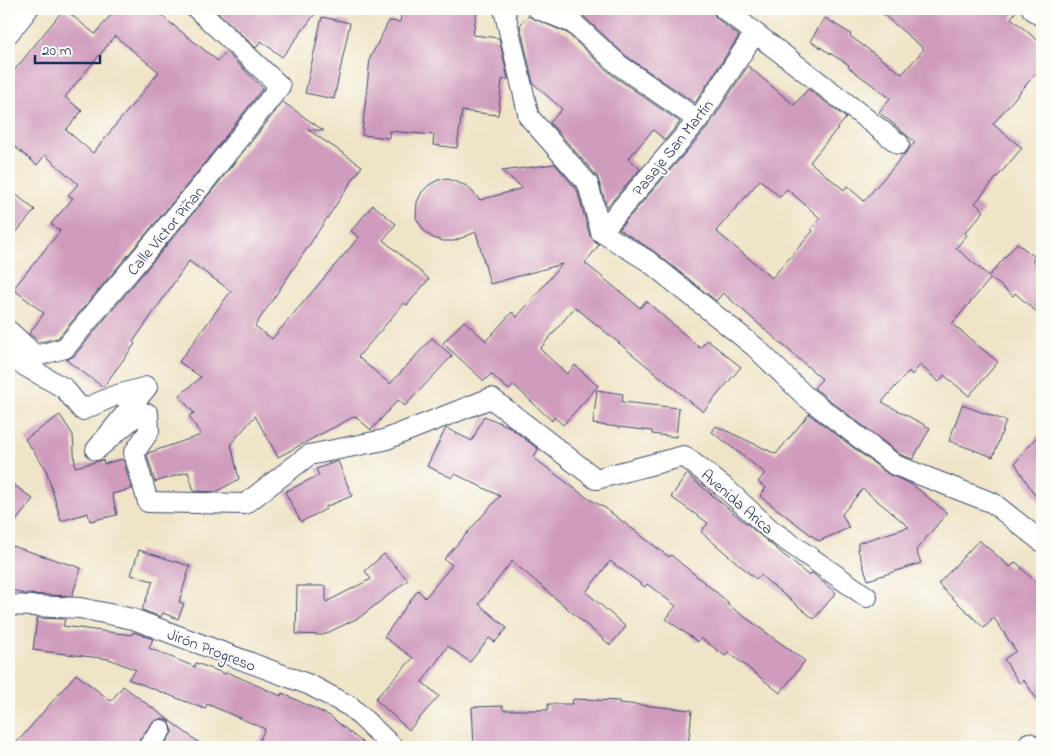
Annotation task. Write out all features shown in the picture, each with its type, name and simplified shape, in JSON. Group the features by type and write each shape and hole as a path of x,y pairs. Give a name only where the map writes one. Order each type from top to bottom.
{"street":[{"path":"9,33 28,9"},
{"name":"Calle Víctor Piñan","path":"9,331 36,356 65,348 202,185 280,86 197,9"},
{"path":"504,9 529,117 588,184 601,232 648,261 755,347 805,396 895,465 993,502 1042,542"},
{"path":"538,9 573,23 619,65 698,120"},
{"path":"724,9 900,144"},
{"path":"1032,9 1042,17"},
{"name":"Pasaje San Martín","path":"601,232 698,120 755,33"},
{"name":"Avenida Arica","path":"9,357 64,388 82,410 114,396 147,387 96,450 140,413 148,414 150,431 134,453 148,502 245,504 309,455 384,440 491,398 596,479 684,456 724,487 770,530 867,597"},
{"name":"Jirón Progreso","path":"9,605 80,608 133,619 310,685 351,707 394,747"},
{"path":"148,747 162,730"}],"building":[{"path":"64,9 95,34 116,9 153,9 218,61 226,52 263,88 193,178 58,338 41,342 29,334 44,313 13,289 60,231 51,224 73,198 68,195 78,184 45,155 37,165 9,142 9,77","holes":["115,36 159,72 93,153 66,130 82,111 65,97"]},
{"path":"214,9 319,9 282,57 261,41 256,48"},
{"path":"402,9 477,9 473,35 499,38 508,79 502,80 498,115 462,111 457,148 433,145 434,135 389,131 389,138 362,135 370,58 389,21 400,22"},
{"path":"569,9 712,9 716,18 739,36 695,103 626,56 581,14"},
{"path":"877,9 1018,9 1011,18 1042,44 1042,66 993,124 1022,148 975,203 984,211 965,233 967,235 956,248 989,276 1017,243 1035,257 1032,261 1042,270 1042,317 1015,293 1013,296 991,278 952,324 998,362 969,396 944,375 939,382 920,365 912,375 909,371 882,402 930,428 913,459 901,455 814,388 822,379 723,293 716,301 655,252 619,229 707,128 748,66 794,105 808,89 846,118 810,162 844,190 847,186 864,201 915,142 879,112 890,98 848,67 849,65 810,41 825,18 851,34 850,36 902,74 924,49","holes":["760,180 780,197 787,189 820,218 811,229 813,231 772,278 716,231"]},
{"path":"528,16 567,33 612,75 680,122 665,140 653,130 628,159 640,169 607,207 597,176 550,123 562,109 533,83 520,25"},
{"path":"322,17 350,23 334,99 305,93"},
{"path":"283,102 324,131 307,129 362,166 255,326 272,339 359,237 351,231 373,205 396,224 383,240 429,279 407,305 404,303 358,357 390,384 432,338 452,356 405,406 398,400 371,430 355,416 278,457 255,416 231,444 239,479 216,492 194,491 188,472 155,482 148,453 201,435 189,416 194,413 179,396 201,377 179,362 231,291 189,261 133,342 135,344 103,387 66,360 74,356 211,192"},
{"path":"555,164 577,190 590,236 599,245 585,263 640,308 646,301 700,348 707,340 741,367 703,412 575,307 540,349 567,374 575,365 598,386 563,425 554,417 552,421 514,385 509,390 491,374 484,381 443,343 464,321 486,341 512,312 517,317 562,264 490,284 476,232 454,241 443,241 433,238 424,231 416,218 417,202 422,192 438,180 448,179 467,186 480,200 523,188 502,171"},
{"path":"9,189 35,210 9,241"},
{"path":"597,390 623,394 622,402 679,408 676,437 652,434 652,431 593,424"},
{"path":"962,405 1006,421 993,457 949,441"},
{"path":"809,414 888,474 913,485 947,513 916,550 921,563 868,580 858,550 858,543 909,527 863,489 842,514 849,528 819,541 760,496 766,488 758,482 765,473 712,432 716,426 776,454"},
{"path":"60,415 73,435 75,467 103,460 104,464 123,459 132,489 112,494 117,515 90,521 88,513 61,521 46,469 25,439"},
{"path":"484,416 508,426 538,449 534,458 586,497 605,508 669,557 671,555 728,602 727,604 805,661 780,693 728,652 725,656 701,638 698,642 666,619 676,606 647,584 645,587 610,561 586,592 626,627 610,645 512,561 479,604 507,628 495,642 489,638 470,662 448,646 422,682 439,696 409,730 375,699 413,658 384,637 418,590 425,598 452,565 444,559 500,496 455,474 452,478 427,466 446,428 472,441"},
{"path":"1042,430 1042,507 1015,463"},
{"path":"338,461 352,496 325,507 326,509 301,522 285,492 319,475 316,469"},
{"path":"687,474 809,576 812,573 836,593 814,619 760,575 756,579 701,532 708,523 671,497"},
{"path":"9,481 33,499 9,530"},
{"path":"979,540 1010,567 1016,562 1036,583 1042,580 1042,707 1024,680 1019,683 1004,659 1016,651 994,618 984,628 938,584"},
{"path":"9,545 81,568 72,596 24,594 9,589"},
{"path":"139,550 190,566 179,602 184,604 178,619 163,613 161,617 142,610 153,581 131,575"},
{"path":"384,554 408,580 360,617 323,635 296,634 297,586 326,586 326,602 371,579 365,571"},
{"path":"37,618 65,619 63,626 132,635 133,632 153,639 149,648 195,667 196,663 226,674 227,672 281,696 282,693 330,716 368,747 256,747 265,729 207,704 205,709 128,679 136,670 109,659 33,650"},
{"path":"76,674 111,701 123,686 205,747 163,747 173,731 169,721 162,718 152,723 136,747 13,747"},
{"path":"573,699 619,701 619,703 692,710 688,747 474,747 472,707 503,706 503,710 548,710 548,704 572,704"}]}
